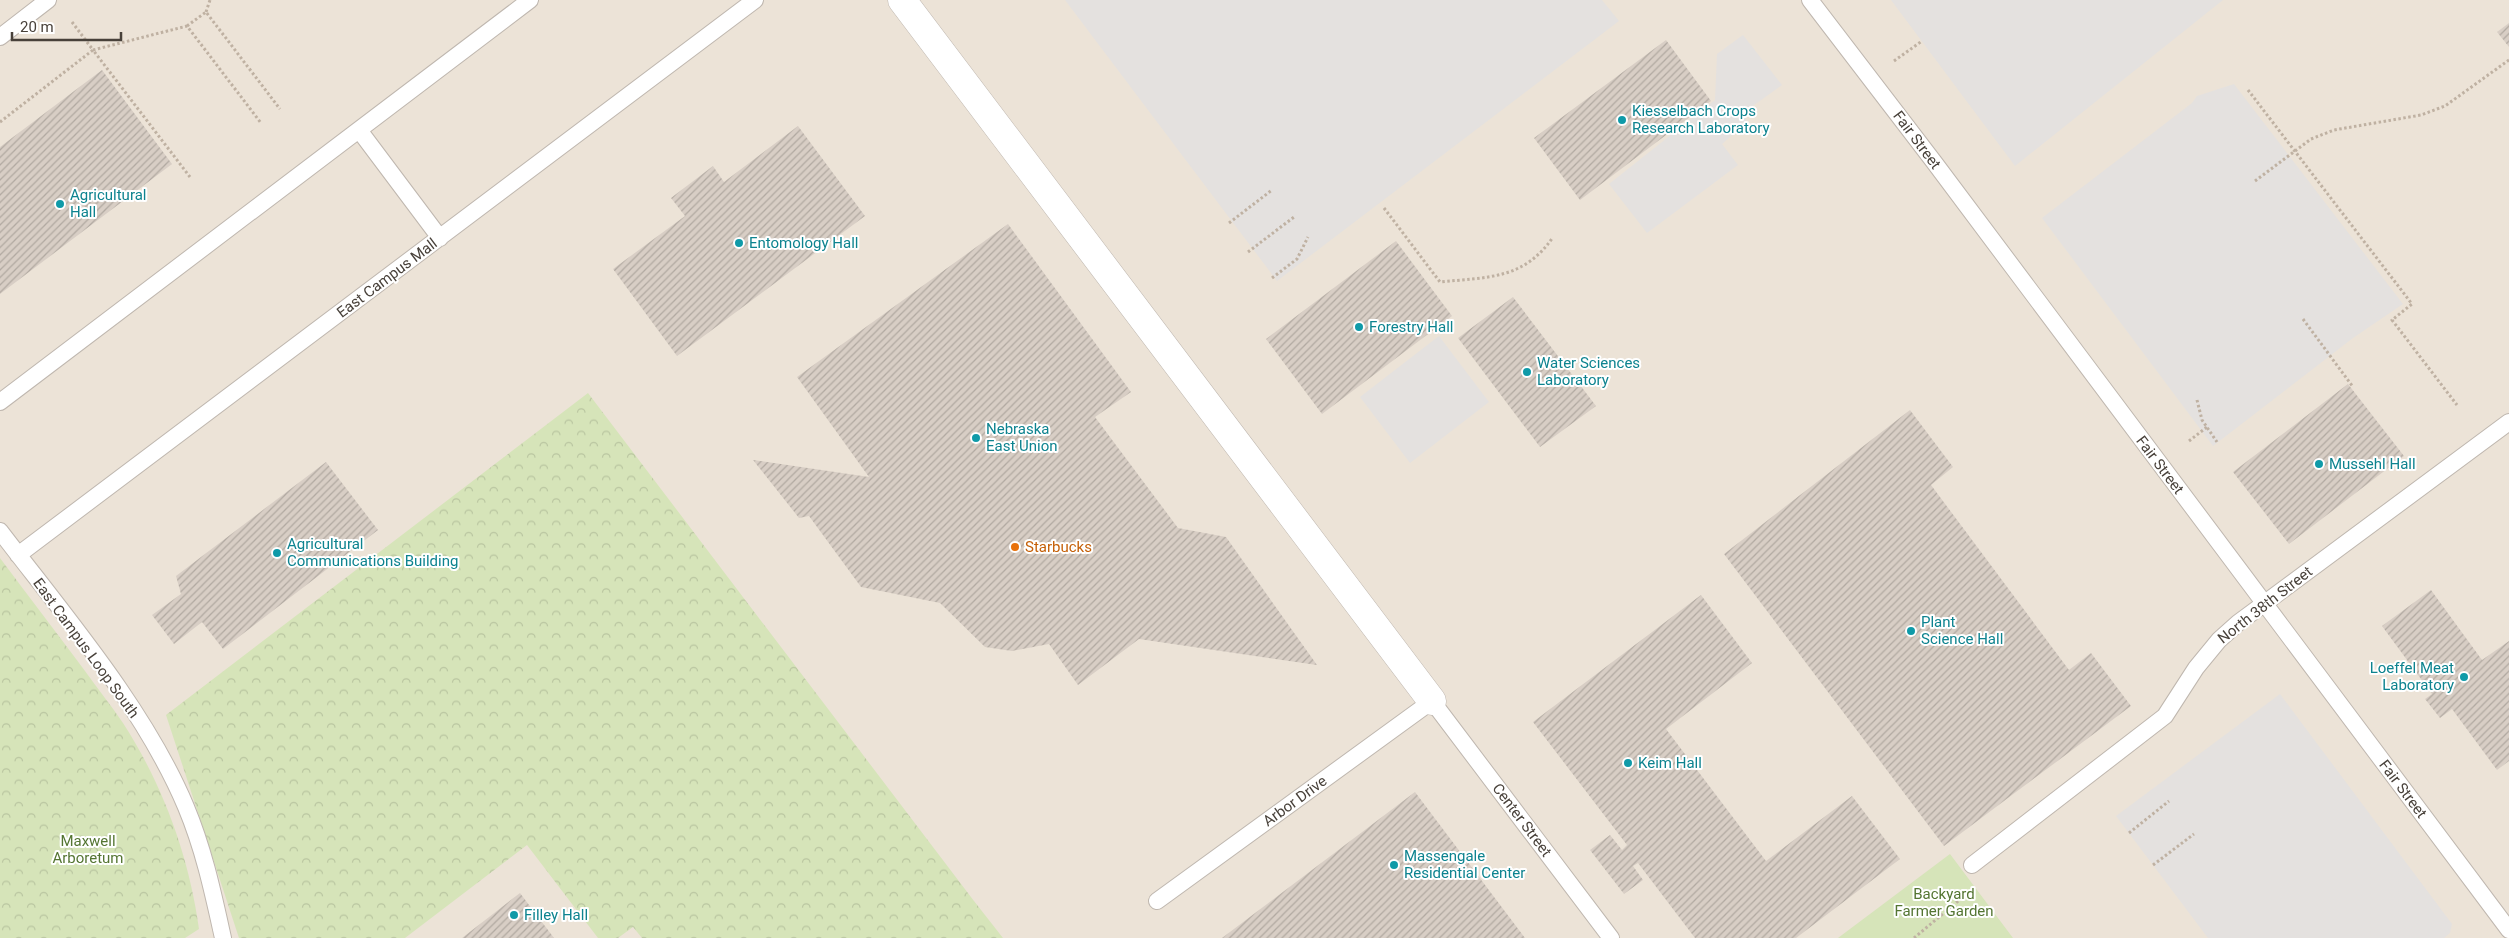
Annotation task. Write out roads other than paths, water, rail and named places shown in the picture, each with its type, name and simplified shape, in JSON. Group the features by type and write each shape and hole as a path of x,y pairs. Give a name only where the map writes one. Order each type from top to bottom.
{"street":[{"path":"902,0 1432,702"}],"lane":[{"path":"0,37 48,0"},
{"path":"0,402 530,0"},
{"name":"East Campus Mall","path":"18,555 755,0"},
{"name":"Fair Street","path":"1810,0 1934,162 2509,930"},
{"path":"359,130 440,238"},
{"name":"North 38th Street","path":"1972,866 2164,716 2196,668 2219,640 2509,422"},
{"name":"East Campus Loop South","path":"0,531 127,700 157,752 186,805 206,860 223,938"},
{"name":"Arbor Drive","path":"1157,901 1432,702"},
{"name":"Center Street","path":"1432,702 1611,938"}],"place":[{"name":"Kiesselbach Crops Research Laboratory","path":"1622,120"},
{"name":"Agricultural Hall","path":"60,204"},
{"name":"Entomology Hall","path":"739,243"},
{"name":"Forestry Hall","path":"1359,327"},
{"name":"Water Sciences Laboratory","path":"1527,372"},
{"name":"Nebraska East Union","path":"976,438"},
{"name":"Mussehl Hall","path":"2319,464"},
{"name":"Starbucks","path":"1015,547"},
{"name":"Agricultural Communications Building","path":"277,553"},
{"name":"Plant Science Hall","path":"1911,631"},
{"name":"Loeffel Meat Laboratory","path":"2464,677"},
{"name":"Keim Hall","path":"1628,763"},
{"name":"Massengale Residential Center","path":"1394,865"},
{"name":"Filley Hall","path":"514,915"}],"park label":[{"name":"Maxwell Arboretum","path":"88,850"},
{"name":"Backyard Farmer Garden","path":"1944,902"}]}
